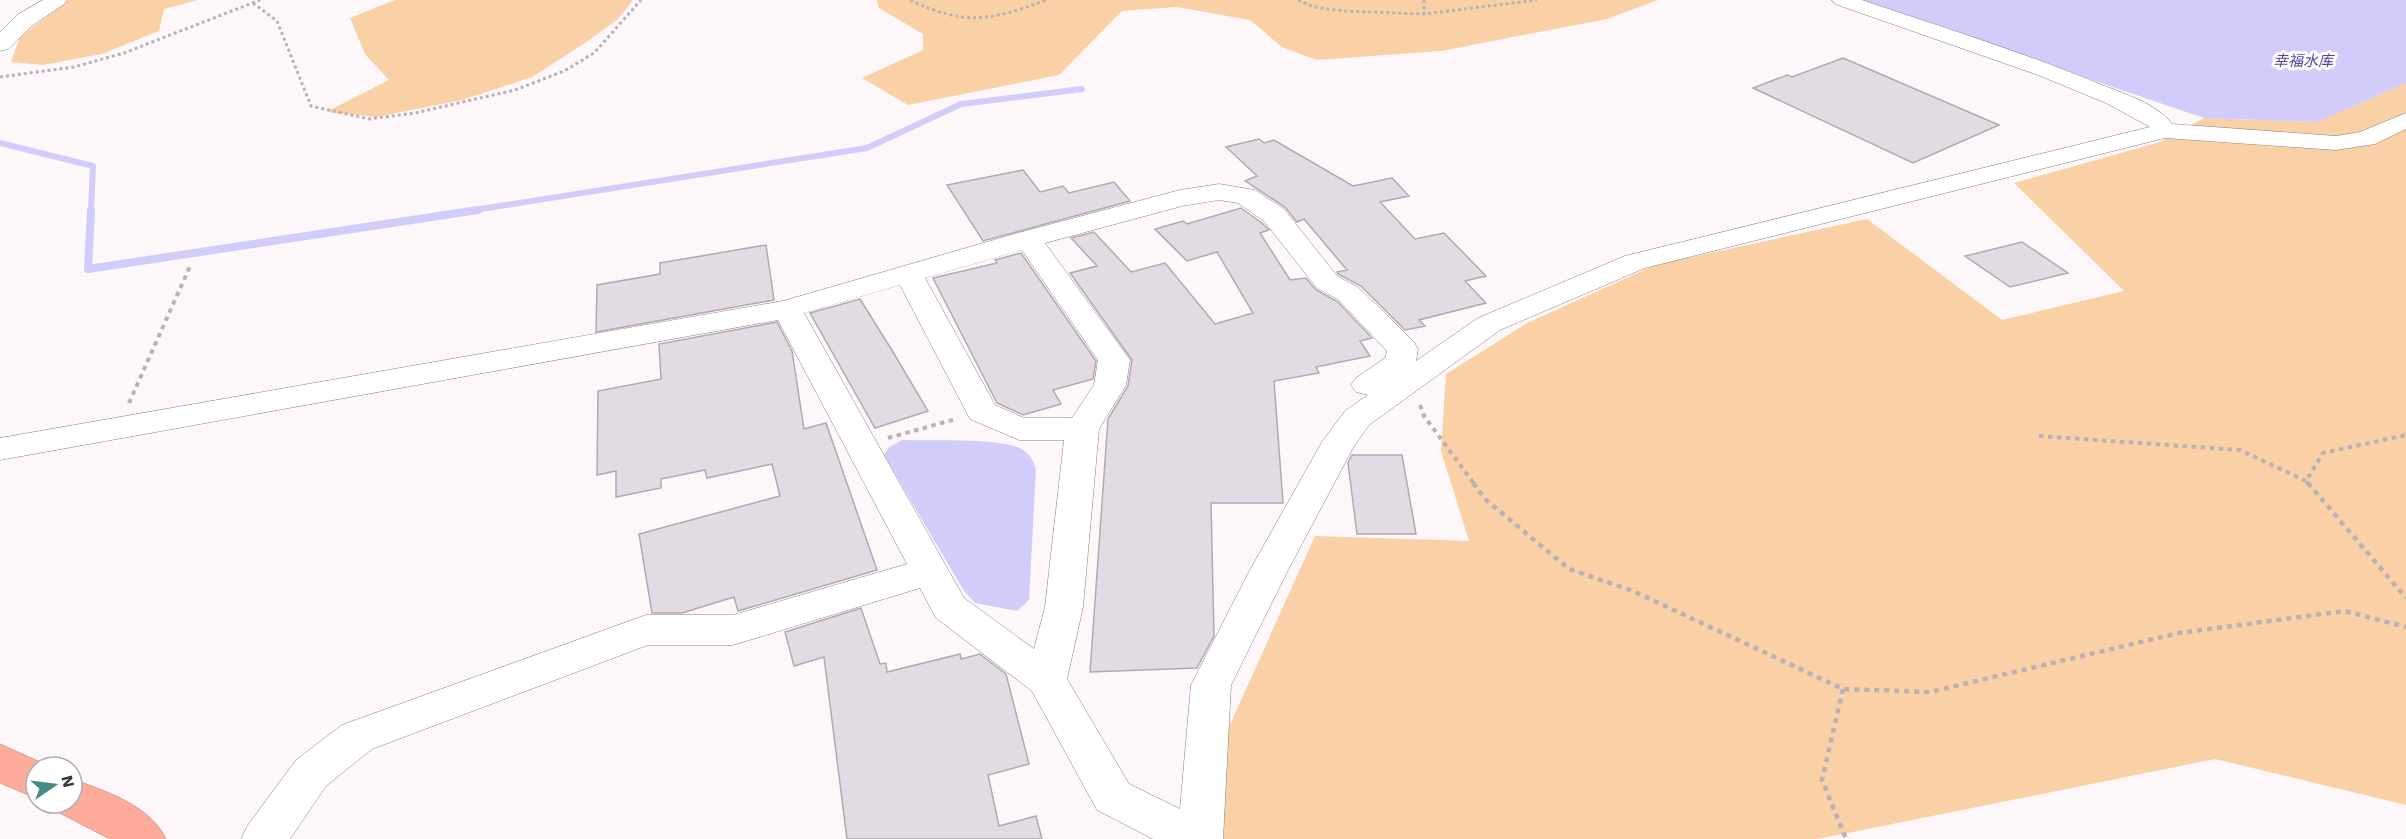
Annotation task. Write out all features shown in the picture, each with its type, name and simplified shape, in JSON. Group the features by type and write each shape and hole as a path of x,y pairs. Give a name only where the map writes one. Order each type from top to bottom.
{"highway":[{"path":"0,762 24,774"},
{"path":"84,804 121,821 143,839"}],"street":[{"path":"0,44 25,20 57,0"},
{"path":"1842,0 2046,70 2156,119 2165,131"},
{"path":"787,309 950,608 1046,680 1113,797 1198,839 1211,686 1269,570 1339,442 1357,418 1489,324 1635,262 2165,131 2336,143 2366,139 2406,120"},
{"path":"0,449 787,309 1028,239 1180,198 1219,192 1246,196 1274,214 1327,282 1349,294 1403,349 1400,362 1353,396 1351,409 1357,418"},
{"path":"1028,239 1114,360 1110,385 1082,429 1064,607 1046,680"},
{"path":"906,274 915,285 982,412 1019,429 1082,429"},
{"path":"264,839 311,773 357,737 646,630 733,630 930,571"}],"path":[{"path":"0,77 74,67 124,53 260,0"},
{"path":"253,3 277,21 311,106 369,119 415,113 515,90 564,71 594,53 641,0"},
{"path":"910,0 936,13 961,19 1007,15 1046,0"},
{"path":"1298,0 1314,7 1343,11 1424,14 1538,0"},
{"path":"1424,0 1424,14"},
{"path":"118,428 191,264"},
{"path":"1412,378 1424,416 1485,499 1569,569 1633,591 1843,690 1930,692 2179,633 2345,611 2406,627"},
{"path":"862,445 982,412"},
{"path":"2306,481 2323,453 2406,435"},
{"path":"2039,436 2240,450 2306,481 2406,598"},
{"path":"1843,690 1822,780 1846,839"}],"shaded area":[{"path":"68,0 198,0 164,9 159,31 102,54 43,65 11,62 20,37"},
{"path":"395,0 633,0 617,20 532,77 462,100 376,117 326,112 389,80 365,54 350,18"},
{"path":"877,0 1658,0 1607,19 1441,51 1317,60 1282,47 1250,20 1177,7 1122,11 1059,75 908,105 862,78 923,50 923,34 879,8"},
{"path":"2406,83 2406,805 2215,759 1818,839 1224,839 1219,749 1315,536 1469,541 1441,451 1446,374 1527,323 1655,265 1867,219 2002,320 2124,291 2014,183 2160,142 2204,118 2316,122"}],"water":[{"name":"幸福水库","path":"1856,0 2406,0 2406,83 2317,122 2204,118"},
{"path":"902,440 965,440 1000,443 1023,450 1031,458 1036,469 1029,600 1017,611 975,603 964,591 884,455 888,448"}],"building":[{"path":"1843,58 1999,125 1913,163 1753,88 1787,75 1792,77"},
{"path":"1259,139 1264,143 1274,140 1353,186 1392,178 1409,196 1380,202 1415,239 1444,233 1486,276 1465,281 1486,303 1419,320 1425,326 1405,330 1361,286 1338,274 1337,272 1347,270 1304,219 1297,222 1285,207 1245,181 1257,176 1226,147"},
{"path":"1023,170 1040,192 1063,186 1069,193 1114,182 1130,201 983,241 947,185"},
{"path":"1241,208 1269,230 1260,233 1290,280 1306,278 1316,290 1338,302 1372,338 1360,341 1370,356 1316,367 1319,373 1274,381 1283,503 1211,503 1214,636 1197,668 1090,672 1108,419 1128,386 1132,360 1070,273 1097,266 1071,238 1094,232 1131,272 1165,263 1215,324 1253,313 1217,252 1187,261 1155,229 1183,221 1187,224"},
{"path":"2022,242 2068,273 2010,287 1965,256"},
{"path":"766,245 774,300 596,332 597,285 660,274 660,263"},
{"path":"1021,253 1096,361 1093,379 1053,390 1061,404 1023,415 997,403 933,278 997,263 995,260"},
{"path":"860,299 928,411 875,428 810,313"},
{"path":"777,322 792,351 804,429 826,423 877,570 738,611 734,597 682,613 652,613 639,534 780,496 772,464 707,478 705,470 661,479 661,488 616,497 616,471 597,475 598,391 661,379 659,344"},
{"path":"1352,455 1402,455 1416,534 1357,534 1348,463"},
{"path":"861,608 880,664 886,663 887,672 960,654 961,659 980,654 1006,674 1029,764 988,775 999,826 1036,816 1042,839 847,839 824,657 794,666 785,632"}],"waterway":[{"path":"468,211 867,148 961,104 1082,89"},
{"path":"0,143 93,166 91,211"},
{"path":"91,210 88,269 478,210"}]}
